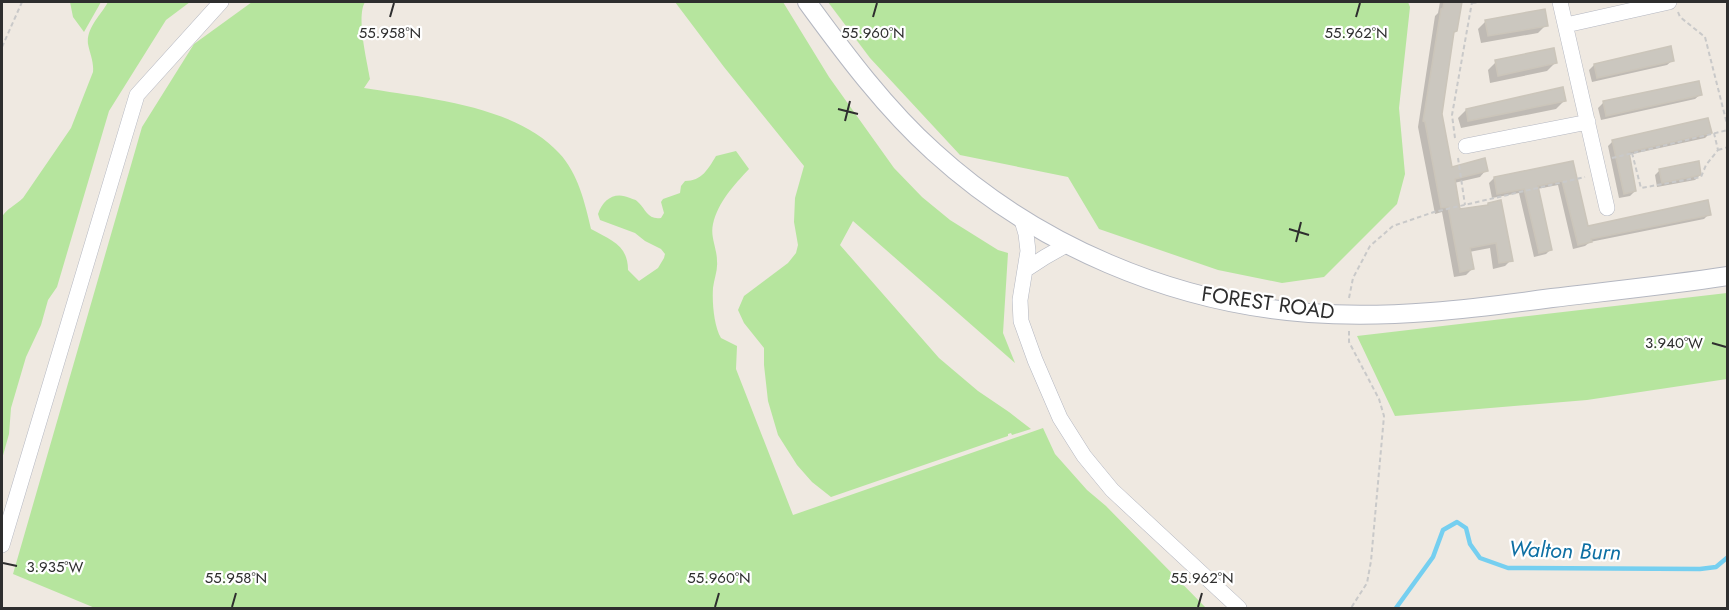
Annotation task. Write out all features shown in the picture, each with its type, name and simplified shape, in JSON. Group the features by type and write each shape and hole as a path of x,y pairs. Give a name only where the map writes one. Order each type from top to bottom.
{"street":[{"path":"2,545 137,95 221,2"},
{"name":"FOREST ROAD","path":"807,2 878,92 931,150 977,188 1068,244 1130,272 1202,295 1281,310 1342,315 1409,314 1728,276"},
{"path":"1560,2 1608,208"},
{"path":"1566,25 1673,5"},
{"path":"1459,144 1588,122"},
{"path":"1021,217 1028,243 1020,300 1021,321 1060,418 1084,456 1112,490 1239,609"},
{"path":"1025,270 1068,244"}],"path":[{"path":"2,47 22,2"},
{"path":"1465,205 1459,144 1452,115 1472,2 1480,2"},
{"path":"1349,298 1353,278 1370,246 1394,226 1434,212 1598,167 1632,153 1728,129 1705,37 1680,17 1673,5"},
{"path":"1714,133 1718,150"},
{"path":"1632,153 1641,188 1701,177 1706,165 1718,150 1728,147"},
{"path":"1349,331 1349,342 1379,399 1384,416 1371,561 1367,583 1351,609"}],"green space":[{"path":"70,2 101,2 84,32 73,17"},
{"path":"108,2 190,2 166,20 109,111 57,287 48,300 41,325 26,357 11,408 9,434 2,459 2,217 23,198 71,128 93,72 88,44 89,33"},
{"path":"252,2 365,2 362,28 370,79 364,88 468,106 519,124 540,137 566,161 576,179 591,229 622,249 628,270 639,281 658,268 665,254 661,249 635,233 600,220 598,214 603,204 615,196 625,196 636,201 650,216 661,218 664,213 661,202 663,199 680,193 685,181 700,177 716,156 736,151 749,169 723,201 713,224 712,233 717,256 713,288 714,314 721,338 737,346 736,369 793,515 1043,428 1055,454 1087,490 1106,506 1206,608 95,608 13,574 142,127 194,44"},
{"path":"675,2 783,2 829,77 894,168 922,197 950,220 998,250 1008,253 1003,333 1015,363 853,221 840,245 939,358 978,391 1031,429 1012,435 1008,434 1008,436 831,497 812,482 797,465 778,435 768,401 764,348 744,323 738,310 744,296 788,263 796,253 798,245 794,222 795,198 804,166"},
{"path":"828,2 1408,2 1410,7 1399,108 1405,174 1397,204 1324,277 1282,283 1218,270 1099,229 1068,177 960,155 870,58"},
{"path":"1727,293 1727,379 1587,400 1395,416 1357,336"}],"building":[{"path":"1444,2 1462,2 1457,31 1454,32 1442,114 1452,167 1485,158 1488,171 1455,179 1460,209 1488,205 1488,203 1501,200 1513,261 1499,263 1496,243 1470,248 1474,269 1460,272 1448,207 1441,208 1423,121"},
{"path":"1545,9 1548,26 1488,36 1485,20"},
{"path":"1671,46 1674,61 1597,78 1594,64"},
{"path":"1554,48 1557,63 1498,76 1495,60"},
{"path":"1699,81 1702,95 1606,116 1603,101"},
{"path":"1563,87 1566,101 1468,121 1466,109"},
{"path":"1708,118 1712,133 1629,152 1636,191 1624,194 1612,140"},
{"path":"1573,161 1588,226 1708,200 1711,215 1591,239 1592,242 1578,245 1562,181 1538,186 1552,250 1539,253 1524,189 1497,194 1494,177"},
{"path":"1699,161 1701,175 1662,183 1659,169"}],"waterway":[{"name":"Walton Burn","path":"1396,608 1433,557 1443,530 1457,522 1466,528 1470,544 1480,558 1508,568 1700,569 1716,567 1728,557"}]}
